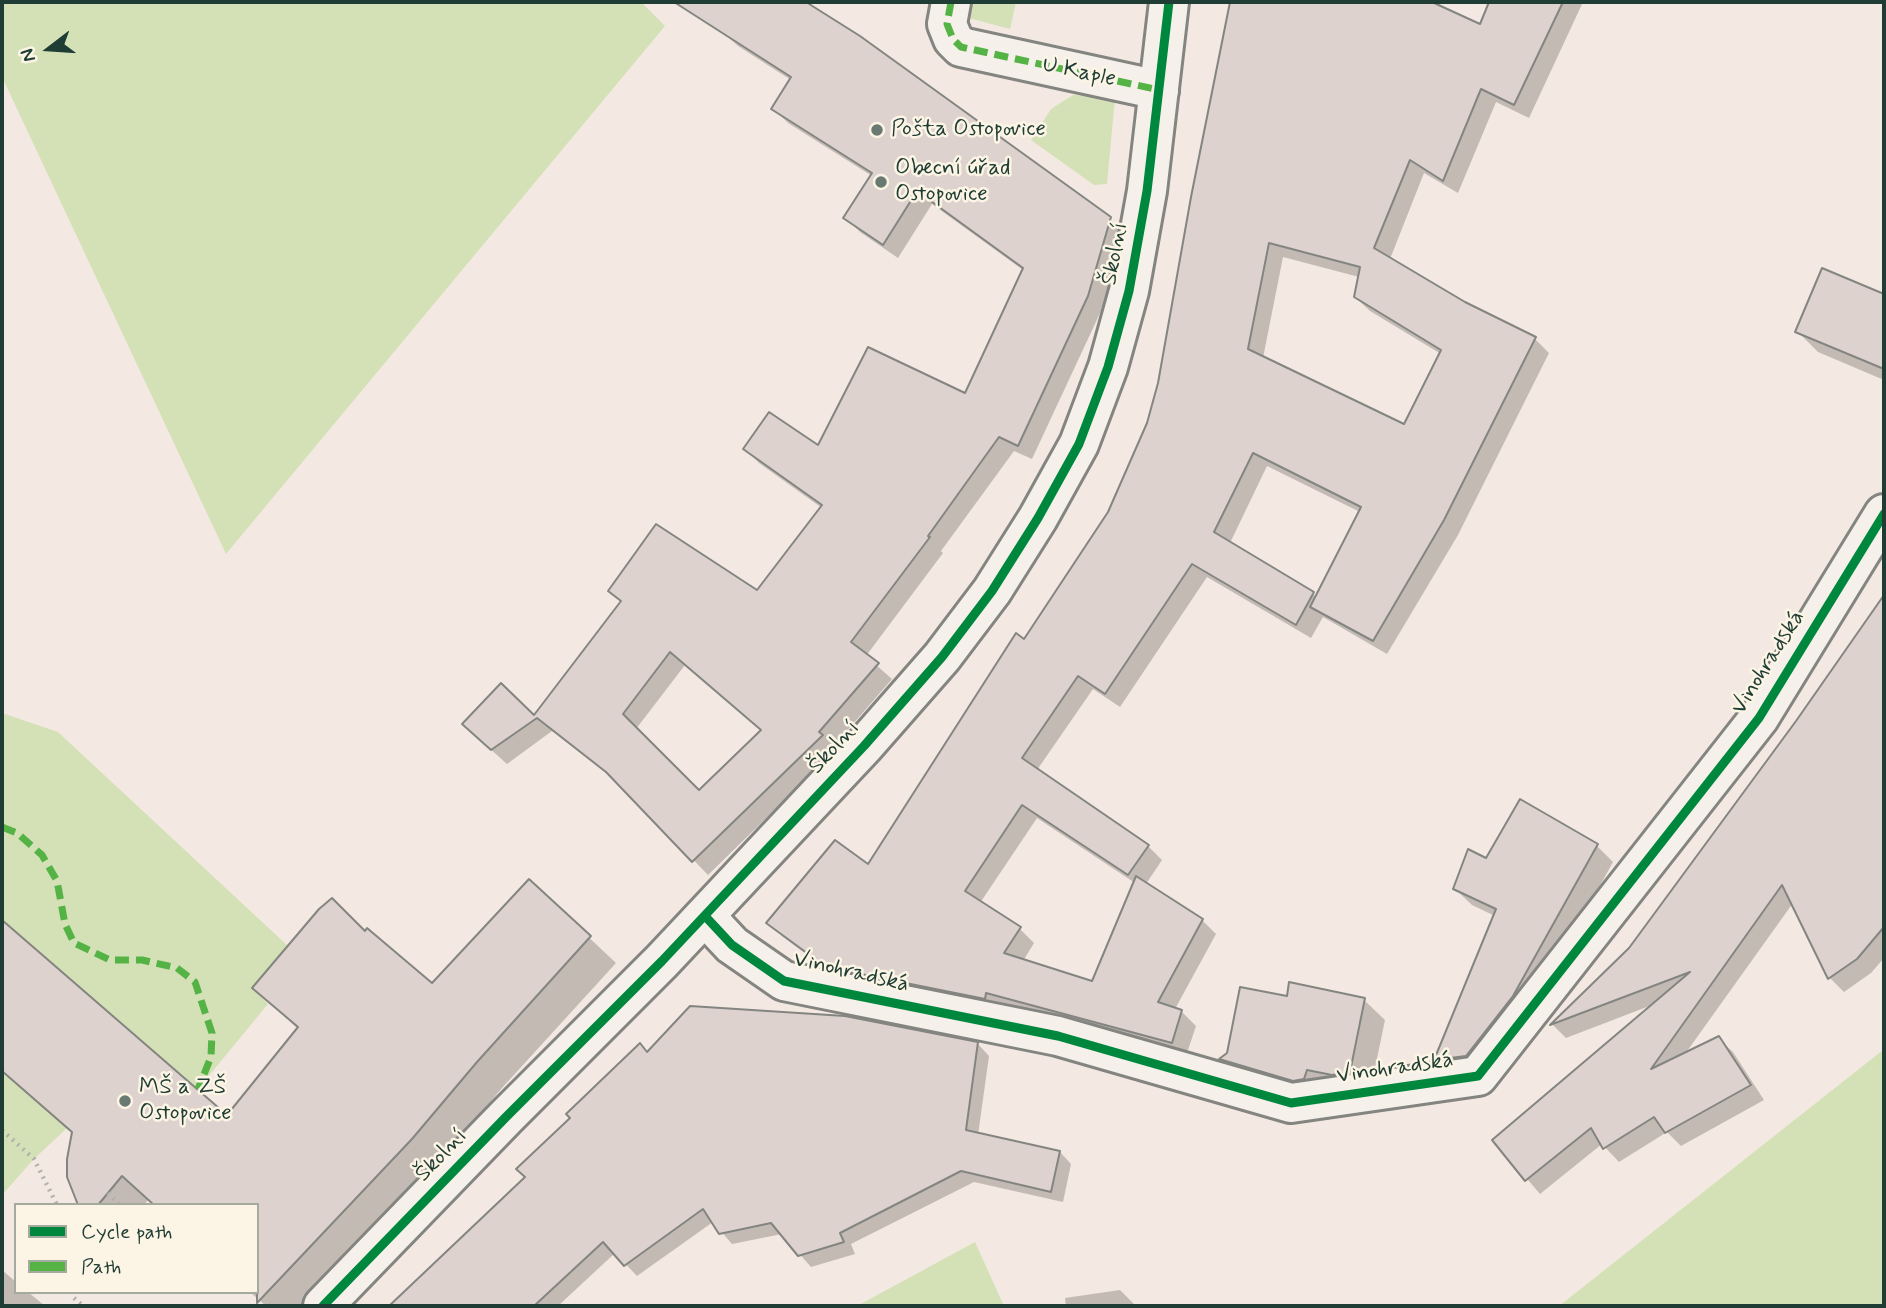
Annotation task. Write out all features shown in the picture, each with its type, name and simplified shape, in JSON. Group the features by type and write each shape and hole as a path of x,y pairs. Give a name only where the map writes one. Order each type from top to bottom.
{"street":[{"name":"U Kaple","path":"951,2 947,24 953,39 961,47 1159,90"},
{"path":"1159,90 1169,2"},
{"name":"Školní","path":"323,1306 705,916 864,746 942,657 992,591 1038,518 1079,444 1108,367 1129,291 1147,191 1159,90"},
{"name":"Vinohradská","path":"705,916 732,945 784,981 1058,1036 1291,1103 1478,1076 1759,718 1884,514"}],"path":[{"path":"2,1130 34,1159 56,1203"},
{"path":"108,1193 118,1203"},
{"path":"74,1298 83,1306"}],"green space":[{"path":"2,2 641,2 665,26 226,554 2,77"},
{"path":"953,2 1016,2 1010,29 950,13"},
{"path":"1073,95 1115,98 1107,184 1094,185 1031,140 1051,109"},
{"path":"2,713 58,732 288,946 252,988 268,1004 198,1089 2,920"},
{"path":"1883,1050 1884,1306 1559,1306"},
{"path":"2,1071 67,1128 2,1195"},
{"path":"975,1242 1004,1306 857,1306"}],"building":[{"path":"674,2 806,2 860,36 1111,217 1088,296 1018,446 999,437 928,536 930,537 851,642 879,663 819,732 823,735 692,862 606,772 537,718 491,750 462,724 501,683 534,715 621,601 608,591 656,524 757,590 822,505 743,449 769,412 818,445 868,347 965,393 1023,268 917,191 883,245 843,218 872,173 771,109 791,77","holes":["670,652 761,730 699,790 623,714"]},
{"path":"1230,2 1432,2 1480,24 1489,2 1563,2 1514,105 1481,89 1443,181 1410,160 1374,248 1465,302 1536,337 1444,520 1373,641 1310,607 1361,507 1253,453 1214,532 1314,592 1296,625 1192,564 1105,694 1078,676 1022,758 1149,845 1128,875 1022,805 965,891 1021,927 1004,953 1092,981 1136,876 1203,919 1158,1002 1182,1010 1172,1043 986,993 985,999 826,967 766,923 835,840 868,864 1016,633 1024,639 1108,512 1147,423 1158,383 1191,197","holes":["1269,243 1360,267 1354,297 1441,350 1404,424 1248,349"]},
{"path":"1822,268 1884,294 1884,369 1795,332"},
{"path":"1884,595 1884,927 1857,959 1828,979 1782,885 1651,1069 1719,1036 1751,1085 1665,1133 1654,1117 1603,1149 1591,1128 1525,1181 1492,1140 1690,972 1550,1025 1629,948 1796,721"},
{"path":"1520,799 1598,844 1513,996 1466,1056 1434,1060 1496,909 1453,889 1468,849 1486,858"},
{"path":"529,879 591,936 477,1062 412,1139 257,1303 259,1203 152,1203 122,1176 100,1203 77,1203 67,1177 72,1132 2,1071 2,920 227,1115 298,1027 252,988 319,909 332,898 365,931 367,928 432,983"},
{"path":"1289,982 1365,998 1350,1072 1332,1075 1307,1070 1304,1079 1293,1081 1219,1059 1227,1053 1240,987 1287,996"},
{"path":"690,1006 845,1016 978,1042 966,1130 1060,1151 1051,1192 961,1171 840,1233 844,1242 798,1256 771,1223 719,1234 703,1209 624,1266 603,1242 534,1306 389,1306 525,1177 516,1169 570,1118 566,1114 640,1043 647,1052"}],"marked path":[{"path":"951,2 947,24 953,39 961,47 1159,90"},
{"path":"2,827 17,833 42,855 57,881 65,924 74,943 110,960 142,960 177,968 195,982 212,1033 211,1057 198,1089"}],"cycle path":[{"path":"323,1306 662,961 864,746 942,657 992,591 1038,518 1079,444 1108,367 1129,291 1147,191 1169,2"},
{"path":"705,916 732,945 784,981 1058,1036 1291,1103 1478,1076 1759,718 1884,514"}],"place":[{"name":"Pošta Ostopovice","path":"877,130"},
{"name":"Obecní úřad Ostopovice","path":"881,182"},
{"name":"MŠ a ZŠ Ostopovice","path":"125,1101"}]}
